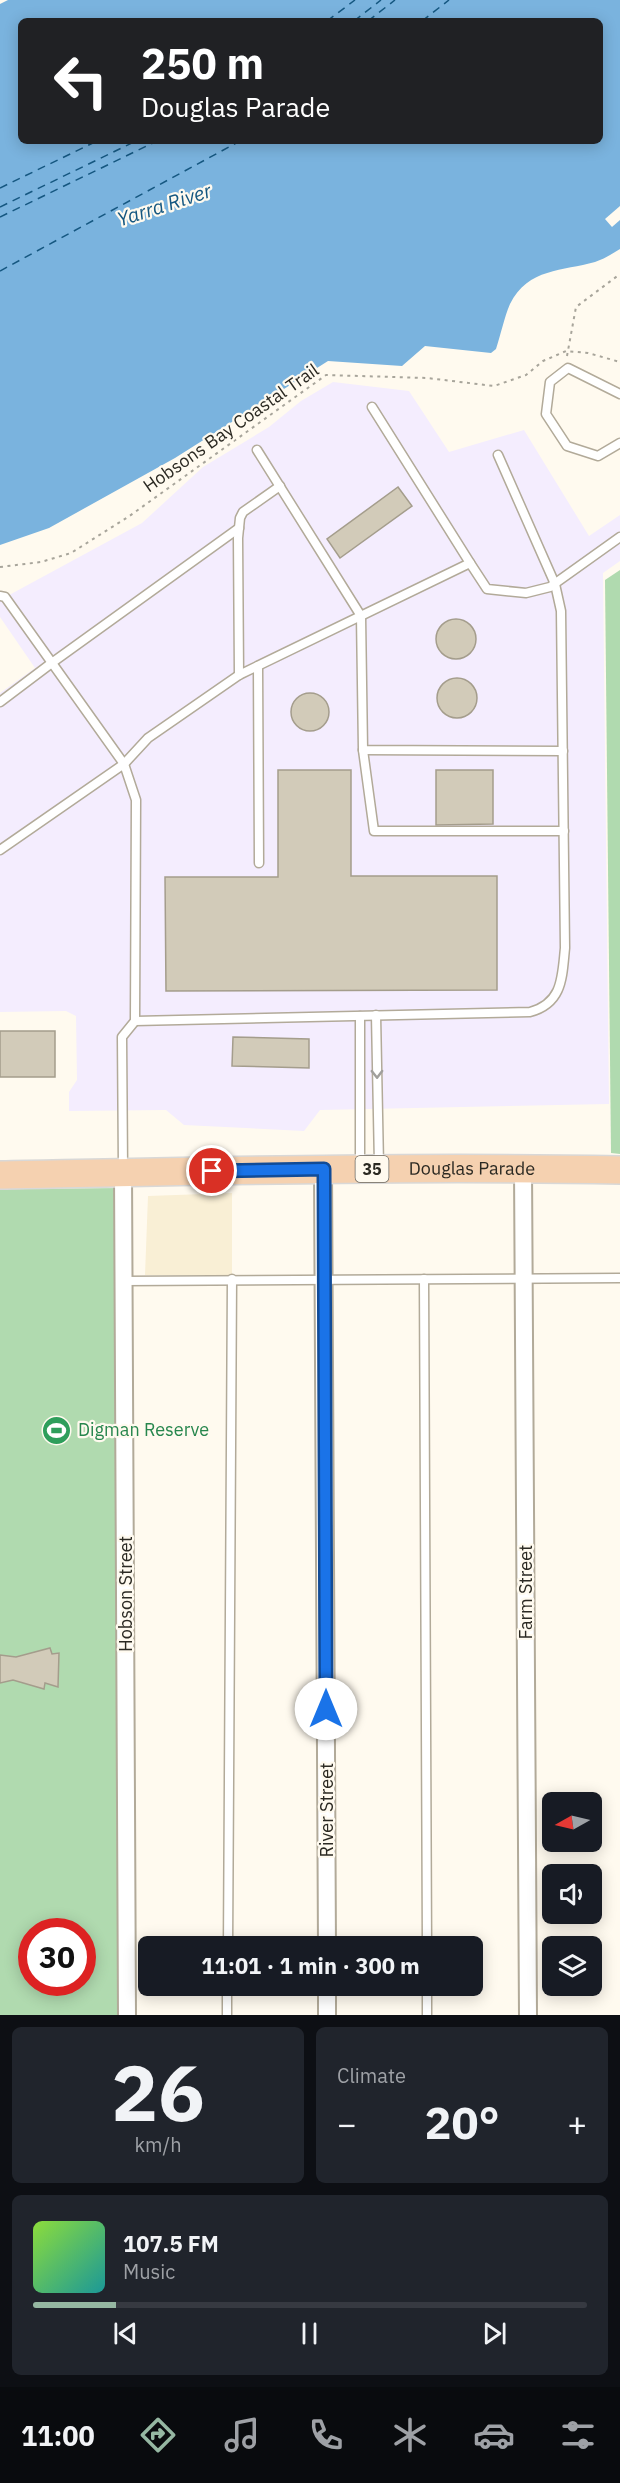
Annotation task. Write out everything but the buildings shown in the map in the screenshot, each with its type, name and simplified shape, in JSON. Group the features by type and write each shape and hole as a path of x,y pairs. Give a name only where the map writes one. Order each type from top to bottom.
{"main road":[{"name":"Douglas Parade","path":"0,1175 324,1169 620,1170"}],"street":[{"name":"Farm Street","path":"523,1168 528,2015"},
{"name":"River Street","path":"324,1169 327,1936"},
{"name":"Hobson Street","path":"123,1172 128,2015"},
{"path":"327,1996 327,2015"}],"lane":[{"path":"620,394 568,368 550,382 546,414 567,446 598,456 620,443"},
{"path":"372,407 487,589 526,593 550,587 620,537"},
{"path":"257,450 362,616 363,750 374,831 564,831"},
{"path":"135,1021 530,1012 543,1008 554,999 562,981 565,948 561,611 555,584 498,455"},
{"path":"239,675 239,528 243,512 280,486"},
{"path":"0,702 239,528"},
{"path":"0,850 124,764 148,738 239,675 470,563"},
{"path":"0,596 5,597 124,764 136,800 135,1021 122,1037 123,1172"},
{"path":"258,666 259,863"},
{"path":"363,750 563,751"},
{"path":"369,1169 376,1015"},
{"path":"360,1016 369,1169"},
{"path":"123,1281 620,1278"},
{"path":"228,1936 232,1279"},
{"path":"424,1279 427,1936"},
{"path":"227,1996 227,2015"},
{"path":"427,1996 427,2015"}],"path":[{"path":"566,351 576,307 620,274"},
{"name":"Hobsons Bay Coastal Trail","path":"0,567 41,561 71,553 128,517 326,375 427,378 494,386"}],"shaded area":[{"path":"333,382 409,391 449,452 524,430 589,536 620,515 620,561 603,573 609,1104 320,1110 304,1131 184,1125 166,1110 69,1111 69,1092 77,1080 76,1016 66,1011 0,1012 0,693 35,668 0,617 0,600 142,523 203,467 269,427 301,401"},
{"path":"232,1193 232,1275 145,1275 148,1196"}],"green space":[{"path":"620,570 620,1154 611,1153 605,580"},
{"name":"Digman Reserve","path":"124,1188 128,2015 0,2015 0,1189"}],"water":[{"name":"Yarra River","path":"8,0 620,0 620,249 598,261 547,273 526,284 510,304 496,349 491,353 425,346 402,366 328,361 175,458 49,528 0,545 0,4"}],"pier":[{"path":"620,206 620,220 612,227 605,219"}],"ferry route":[{"path":"331,18 355,0"},
{"path":"358,18 381,0"},
{"path":"372,18 395,0"},
{"path":"426,18 449,0"},
{"path":"0,188 91,144"},
{"path":"0,207 130,144"},
{"path":"0,217 151,144"},
{"path":"0,271 234,144"}],"place":[{"name":"Digman Reserve","path":"57,1430"}],"route":[{"path":"212,1171 324,1169 326,1709"}]}
